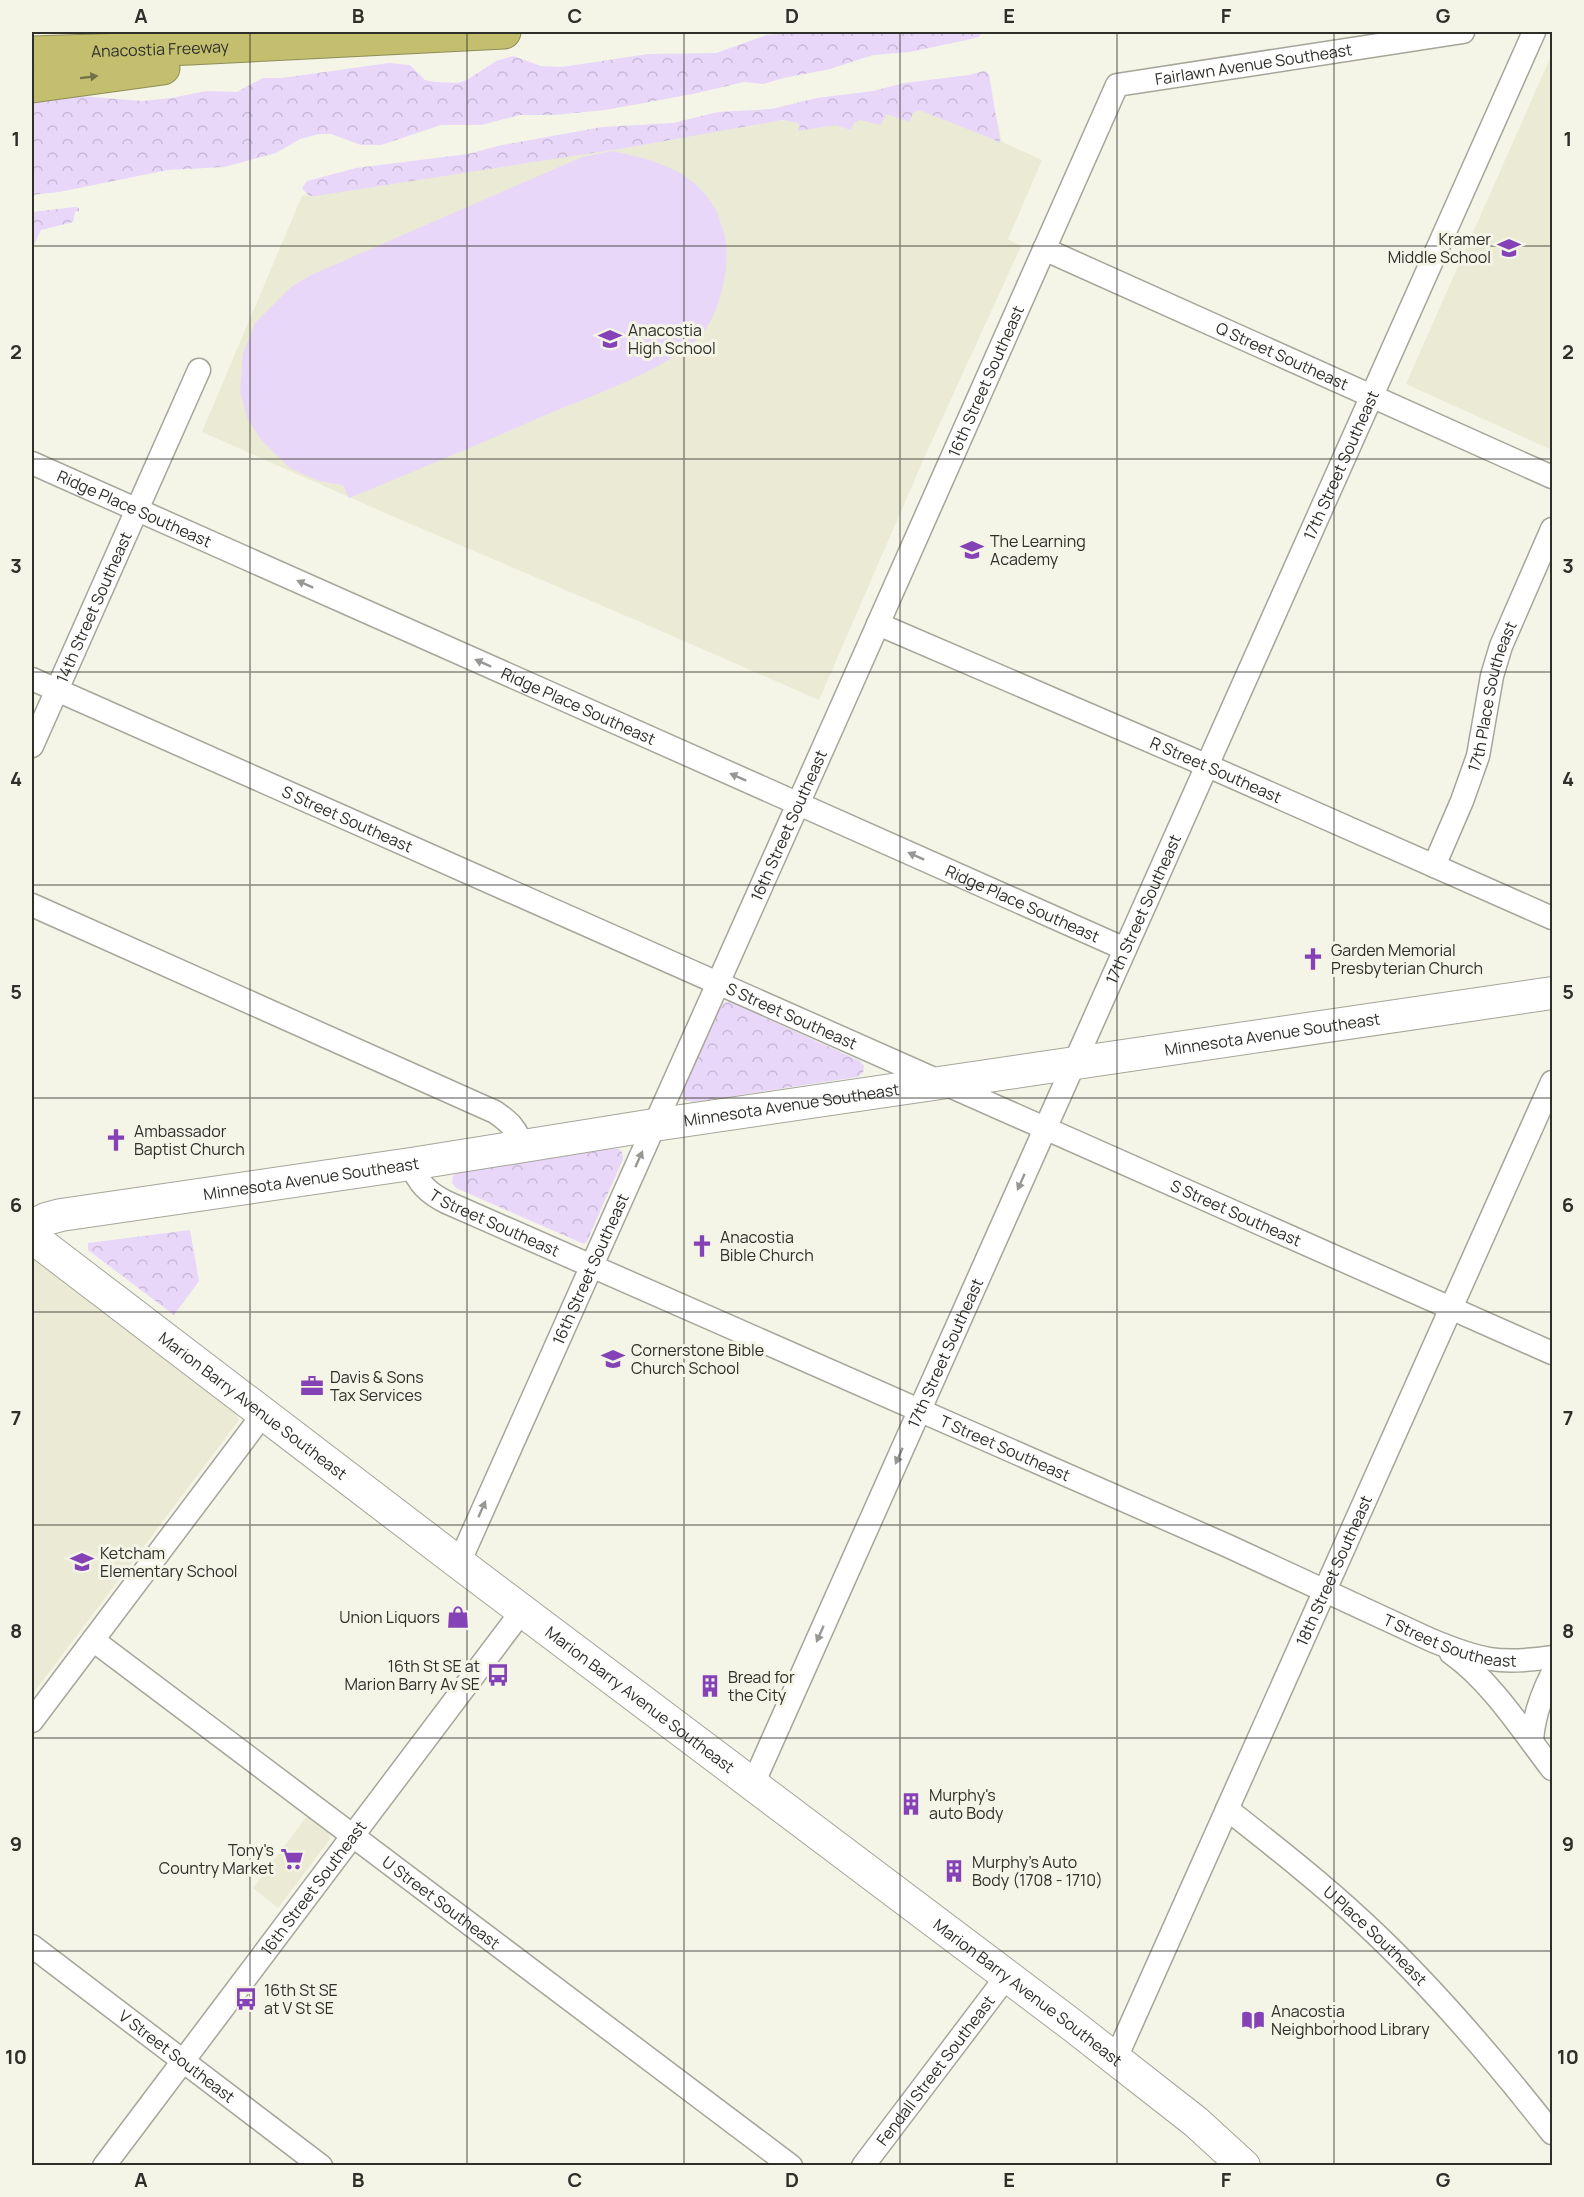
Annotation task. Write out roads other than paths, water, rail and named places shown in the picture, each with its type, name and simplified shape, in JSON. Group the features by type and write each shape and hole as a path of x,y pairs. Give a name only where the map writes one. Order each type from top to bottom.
{"highway":[{"name":"Anacostia Freeway","path":"32,53 202,48 504,32"},
{"path":"32,86 400,38"}],"main road":[{"name":"Minnesota Avenue Southeast","path":"32,1226 61,1215 411,1164 940,1082 1552,993"},
{"name":"Marion Barry Avenue Southeast","path":"32,1238 522,1611 1116,2058 1213,2136 1244,2166"}],"street":[{"name":"Fairlawn Avenue Southeast","path":"1117,85 1463,32"},
{"name":"17th Street Southeast","path":"753,1784 1534,32"},
{"name":"16th Street Southeast","path":"459,1563 1117,85"},
{"name":"Q Street Southeast","path":"1044,249 1552,477"},
{"name":"14th Street Southeast","path":"32,746 199,370"},
{"name":"Ridge Place Southeast","path":"32,463 1125,949"},
{"name":"17th Place Southeast","path":"1434,866 1462,801 1478,756 1486,721 1492,676 1501,646 1552,529"},
{"name":"R Street Southeast","path":"878,624 1552,918"},
{"name":"S Street Southeast","path":"32,679 1552,1353"},
{"path":"32,905 495,1112 514,1128 521,1146"},
{"name":"18th Street Southeast","path":"1116,2058 1552,1082"},
{"name":"T Street Southeast","path":"411,1164 420,1183 436,1197 1227,1546 1431,1640 1465,1654 1495,1661 1521,1662 1552,1657"},
{"path":"32,1720 264,1413"},
{"name":"16th Street Southeast","path":"104,2166 522,1611"},
{"name":"U Street Southeast","path":"93,1640 791,2166"},
{"path":"1431,1640 1463,1662 1484,1682 1552,1769"},
{"path":"1532,1742 1532,1727 1552,1674"},
{"name":"U Place Southeast","path":"1227,1809 1320,1884 1389,1947 1503,2071 1552,2133"},
{"name":"V Street Southeast","path":"32,1946 321,2166"},
{"name":"Fendall Street Southeast","path":"863,2166 1007,1976"}],"place":[{"name":"Kramer Middle School","path":"1509,248"},
{"name":"Anacostia High School","path":"610,339"},
{"name":"The Learning Academy","path":"972,550"},
{"name":"Garden Memorial Presbyterian Church","path":"1313,959"},
{"name":"Ambassador Baptist Church","path":"116,1140"},
{"name":"Anacostia Bible Church","path":"702,1246"},
{"name":"Cornerstone Bible Church School","path":"613,1359"},
{"name":"Davis & Sons Tax Services","path":"312,1386"},
{"name":"Ketcham Elementary School","path":"82,1562"},
{"name":"Union Liquors","path":"458,1617"},
{"name":"16th St SE at Marion Barry Av SE","path":"498,1675"},
{"name":"Bread for the City","path":"710,1686"},
{"name":"Murphy's auto Body","path":"911,1804"},
{"name":"Tony's Country Market","path":"292,1859"},
{"name":"Murphy's Auto Body (1708 - 1710)","path":"954,1871"},
{"name":"16th St SE at V St SE","path":"246,1999"},
{"name":"Anacostia Neighborhood Library","path":"1253,2020"}]}
